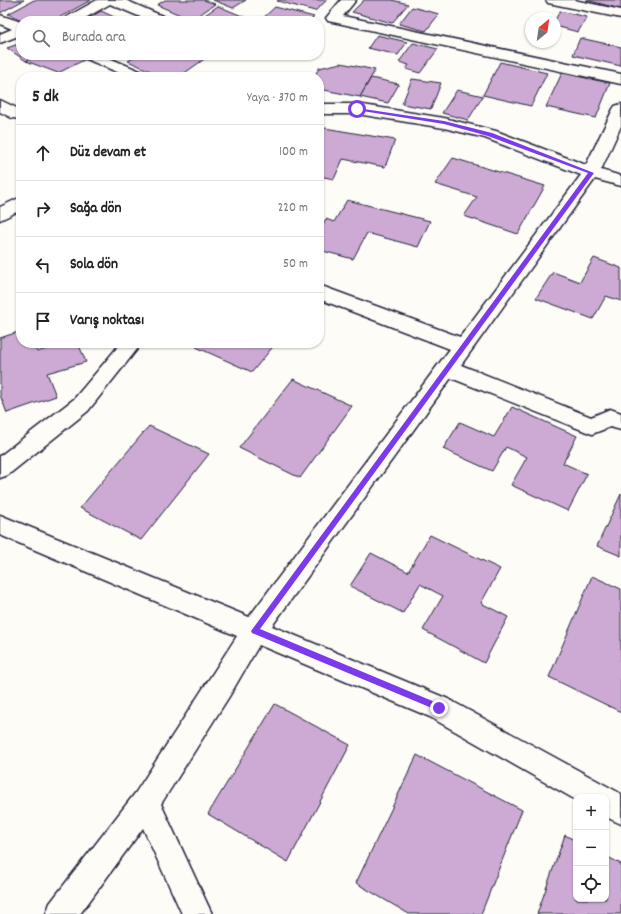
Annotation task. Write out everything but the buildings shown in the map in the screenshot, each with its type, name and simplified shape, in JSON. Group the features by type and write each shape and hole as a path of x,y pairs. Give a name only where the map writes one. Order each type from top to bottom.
{"street":[{"path":"79,16 108,0"},
{"path":"113,0 150,16"},
{"path":"349,0 333,18 621,79"},
{"path":"553,0 621,14"},
{"path":"0,19 16,27"},
{"path":"0,39 16,31"},
{"path":"100,60 130,72"},
{"path":"0,105 16,114"},
{"path":"324,109 357,109 444,123 490,134 591,173 621,181"},
{"path":"61,914 146,802 221,686 254,631 591,173 621,109"},
{"path":"0,214 16,206"},
{"path":"324,294 464,346"},
{"path":"0,468 81,405 128,348"},
{"path":"447,368 592,426 610,417 621,422"},
{"path":"0,525 439,708 593,794"},
{"path":"146,802 197,914"},
{"path":"609,803 621,810"}],"route":[{"path":"357,109 444,123 490,134 591,173 254,631 439,708"}]}
